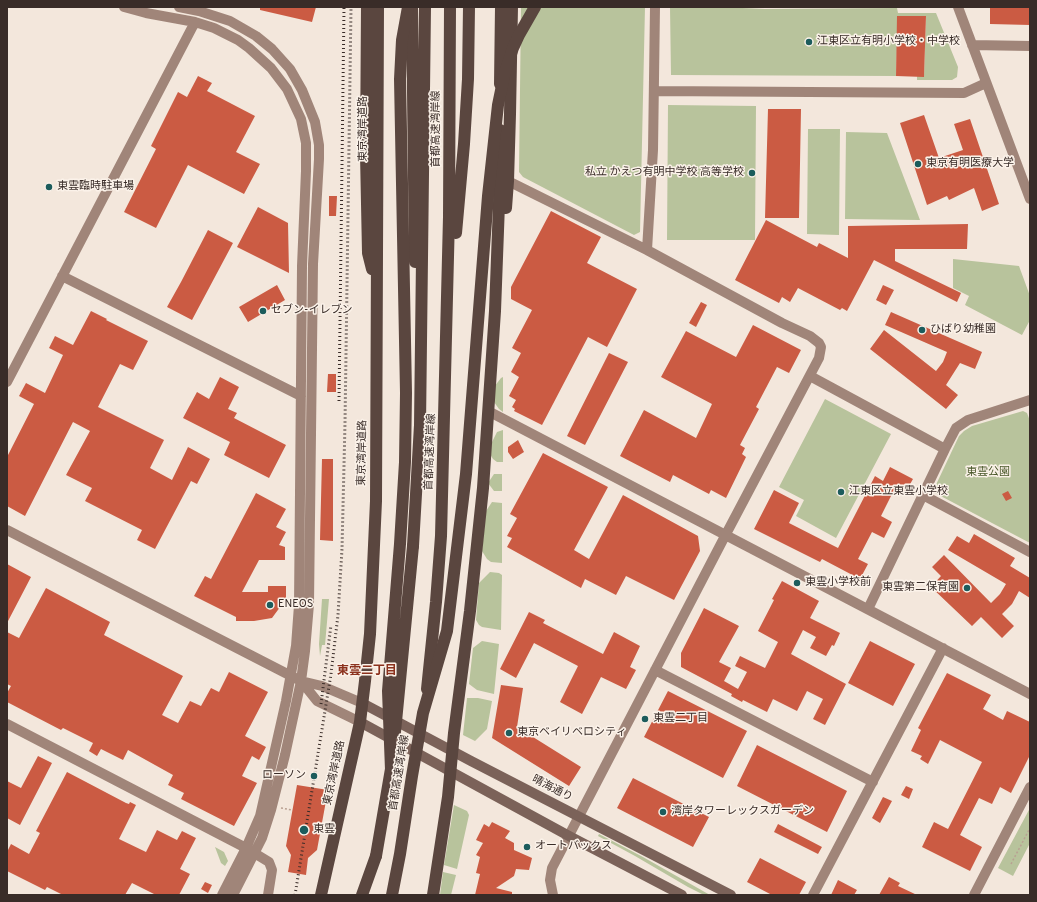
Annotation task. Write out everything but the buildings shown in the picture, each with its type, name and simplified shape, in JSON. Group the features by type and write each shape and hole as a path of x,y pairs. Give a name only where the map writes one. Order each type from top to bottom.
{"highway":[{"path":"367,7 366,154 368,253 377,292"},
{"name":"東京湾岸道路","path":"321,895 360,722 370,634 375,537 377,433 378,7"},
{"path":"391,770 388,691 405,462 406,393 400,79 402,40 408,7"},
{"path":"412,7 413,218 420,425"},
{"name":"首都高速湾岸線","path":"367,895 376,856 391,770 400,693 413,546 420,425 425,7"},
{"name":"首都高速湾岸線","path":"392,895 423,713 436,602 441,536 445,428 449,217 450,7"},
{"path":"445,428 450,397 456,230 468,79 469,7"},
{"path":"433,895 451,772 483,488 499,204 501,7"},
{"path":"423,713 447,631 456,560 471,416 488,196 498,105 504,76 513,48 519,34 535,7"},
{"path":"494,311 508,181 512,13"},
{"path":"362,895 376,856"}],"main road":[{"name":"晴海通り","path":"362,703 453,752 731,895"},
{"path":"360,722 569,836 682,895"}],"street":[{"path":"124,7 146,13 195,22 214,28 238,40 262,58 287,89 301,118 304,131 306,156 302,266 299,605 296,646 274,756 260,816 250,851 233,895"},
{"path":"180,7 199,11 230,21 256,36 272,49 290,69 302,90 311,111 317,132 319,159 312,264 309,604 301,681 271,810 262,838 250,851 222,895"},
{"path":"647,250 653,150 655,7"},
{"path":"958,7 1030,199"},
{"path":"7,382 195,22"},
{"path":"972,45 1030,46"},
{"path":"654,91 964,93 986,83"},
{"path":"508,181 647,250 782,323 810,336 819,342 822,347 810,376 552,868 550,880 552,895"},
{"path":"62,276 301,396"},
{"path":"810,376 945,449"},
{"path":"868,609 956,428 963,422 1030,400"},
{"path":"488,411 1030,694"},
{"path":"923,495 1030,552"},
{"path":"7,530 301,681 322,686 362,703"},
{"path":"813,895 943,648"},
{"path":"655,670 873,782"},
{"path":"301,681 317,701 360,722"},
{"path":"7,724 269,862 272,870 268,895"},
{"path":"974,895 1030,787"}],"path":[{"path":"281,808 292,810"},
{"path":"1011,864 1030,828"}],"green space":[{"path":"521,7 645,7 640,232 634,235 523,177 519,172"},
{"name":"江東区立有明小学校・中学校","path":"670,7 765,9 897,8 898,13 936,13 958,67 957,77 952,80 917,80 917,76 924,76 926,16 898,16 896,76 671,75"},
{"path":"668,105 756,106 755,240 667,240"},
{"path":"808,129 840,129 839,235 807,234"},
{"path":"846,132 887,133 920,220 845,219"},
{"path":"953,259 1019,266 1030,296 1030,320 1022,335 965,305 969,296 953,288"},
{"path":"503,377 503,412 494,402 494,387"},
{"path":"825,399 891,434 836,538 796,516 804,500 779,487"},
{"name":"東雲公園","path":"1023,411 1027,413 1030,421 1030,543 935,493 934,489 959,436 964,431 972,426"},
{"path":"503,430 503,462 497,462 490,454 492,442 497,432"},
{"path":"494,474 502,474 502,491 494,491 488,483"},
{"path":"492,502 502,503 502,563 491,562 482,551 486,511"},
{"path":"490,572 499,573 502,575 501,630 482,627 476,620 479,583"},
{"path":"322,599 329,599 325,645 322,645 320,656 319,644"},
{"path":"482,641 499,644 494,694 477,690 469,684 473,648"},
{"path":"467,698 478,698 492,701 487,729 475,741 463,735"},
{"path":"454,805 467,811 469,815 457,869 444,865"},
{"path":"1030,808 1030,843 1013,876 998,868"},
{"path":"599,834 710,895 704,895 688,887 598,836"},
{"path":"215,847 224,852 228,861 225,866 221,863"},
{"path":"443,872 456,875 451,895 440,895"}],"railway":[{"path":"339,401 344,7"},
{"path":"295,895 331,674 338,615 342,549 345,423 351,7"},
{"path":"321,704 331,625"}],"place":[{"name":"江東区立有明小学校・中学校","path":"809,42"},
{"name":"東京有明医療大学","path":"918,164"},
{"name":"私立 かえつ有明中学校 高等学校","path":"752,173"},
{"name":"東雲臨時駐車場","path":"49,187"},
{"name":"セブン-イレブン","path":"263,311"},
{"name":"ひばり幼稚園","path":"922,330"},
{"name":"江東区立東雲小学校","path":"841,492"},
{"name":"東雲小学校前","path":"797,583"},
{"name":"東雲第二保育園","path":"967,588"},
{"name":"ENEOS","path":"270,605"},
{"name":"東雲二丁目","path":"645,719"},
{"name":"東京ベイリベロシティ","path":"509,733"},
{"name":"ローソン","path":"314,776"},
{"name":"湾岸タワーレックスガーデン","path":"663,812"},
{"name":"東雲","path":"304,830"},
{"name":"オートバックス","path":"527,847"}],"district":[{"name":"東雲二丁目","path":"367,672"}]}
